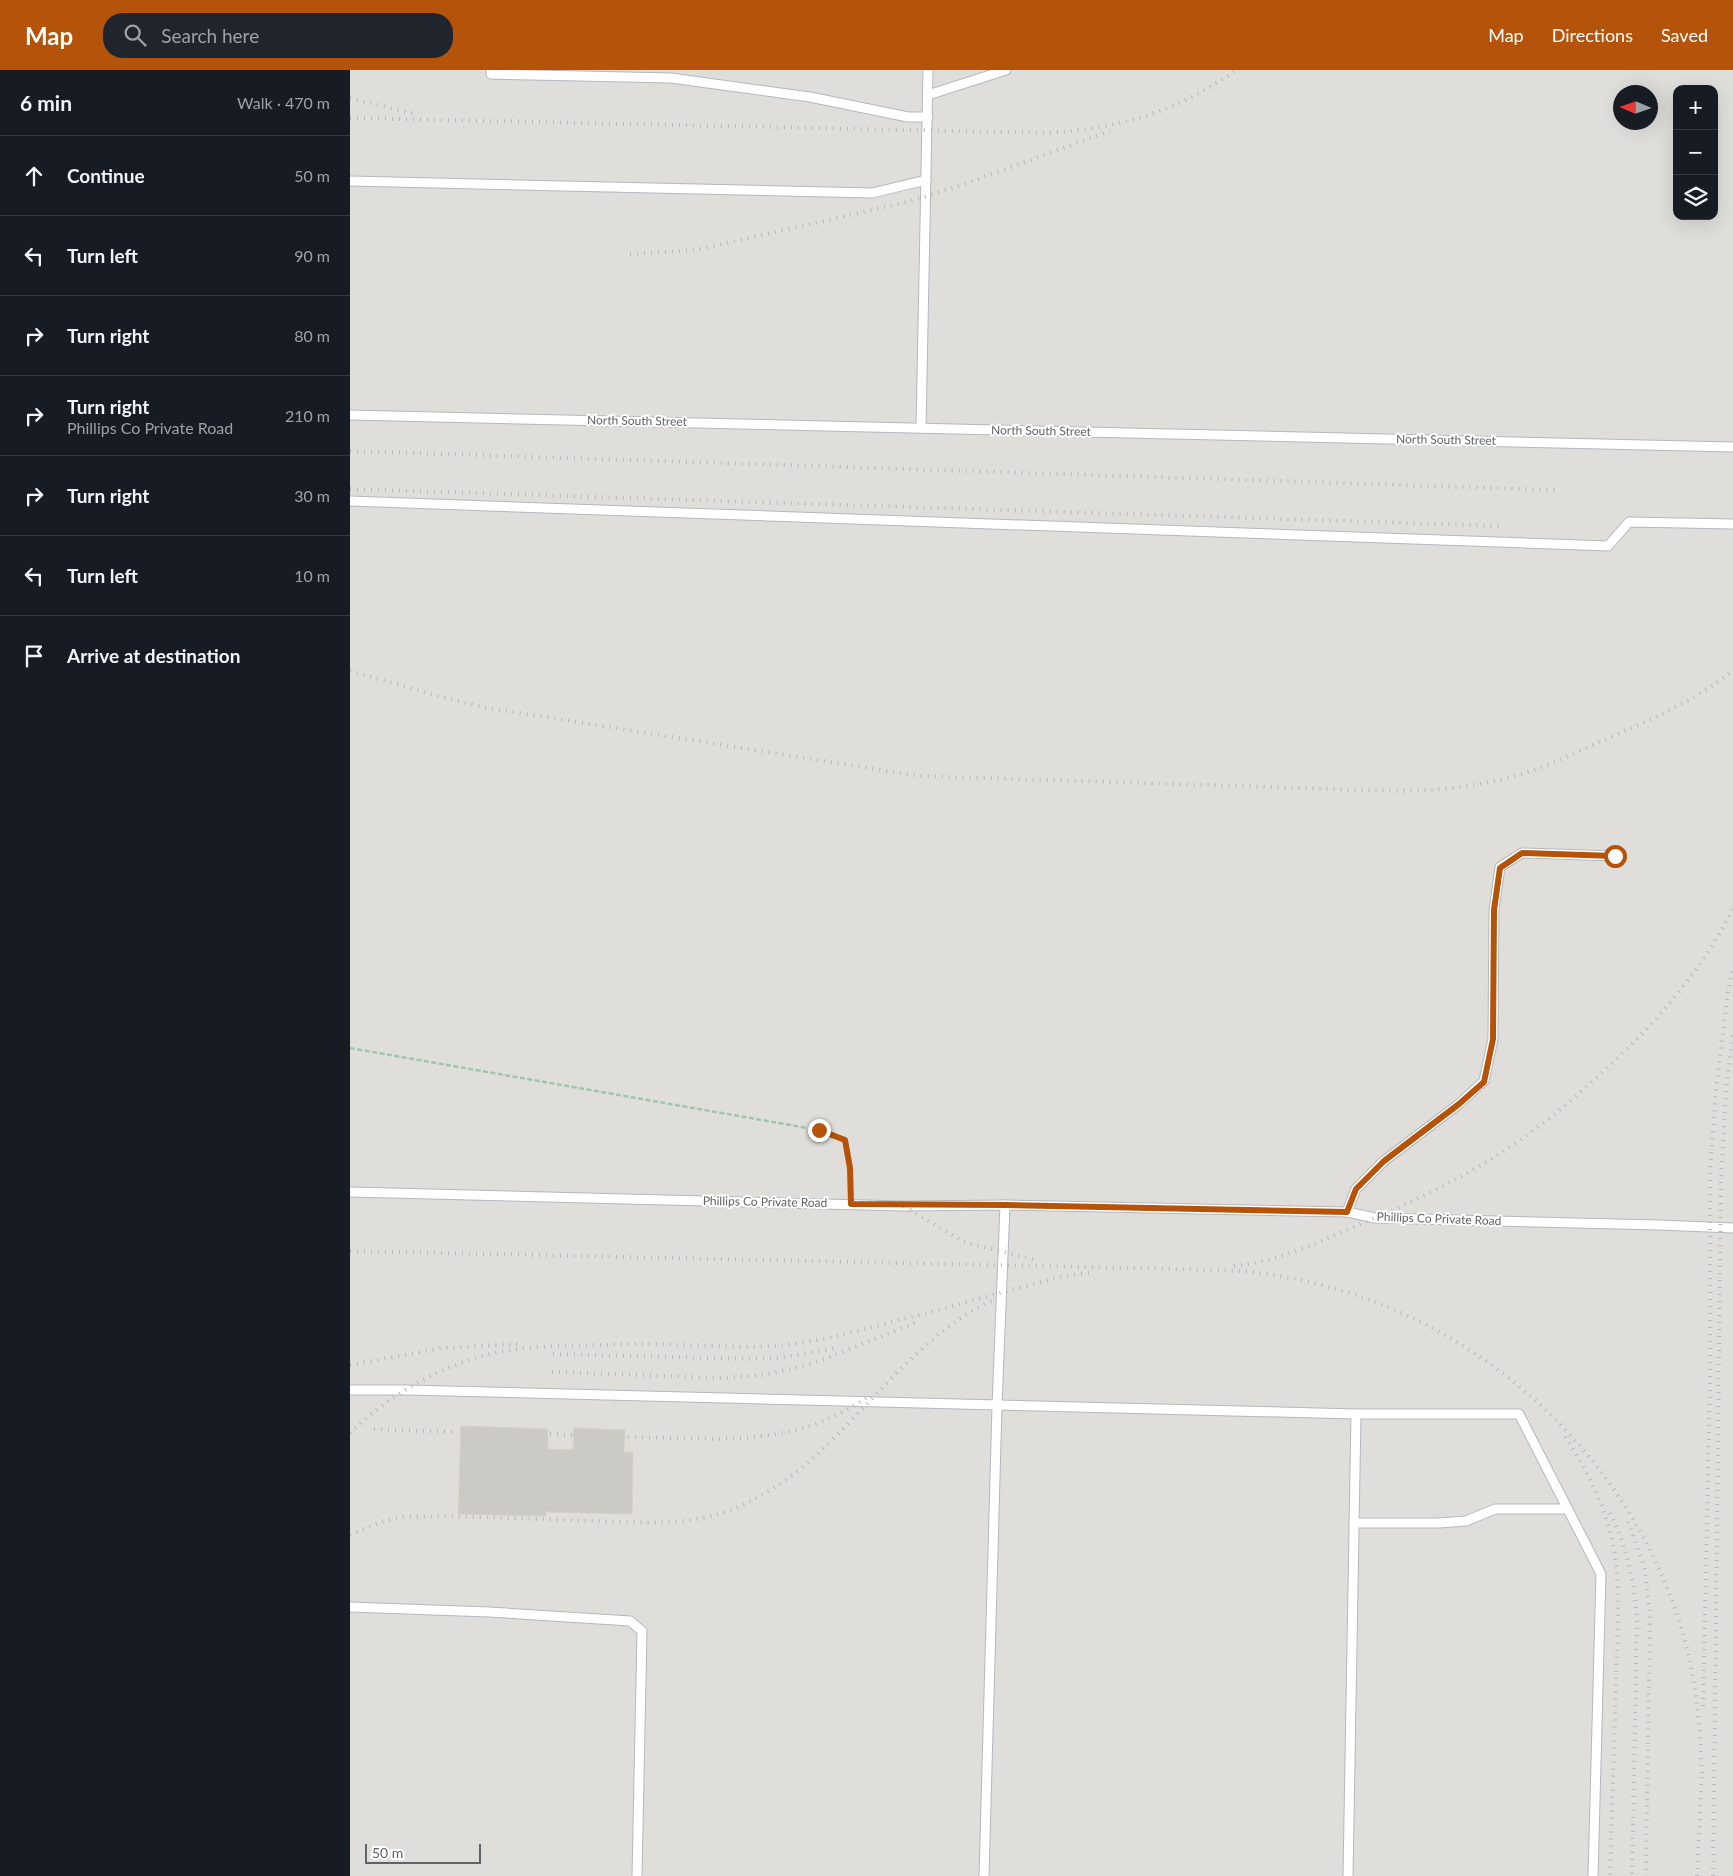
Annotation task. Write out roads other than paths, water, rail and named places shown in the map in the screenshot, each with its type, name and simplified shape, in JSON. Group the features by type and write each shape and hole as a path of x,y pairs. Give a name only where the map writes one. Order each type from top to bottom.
{"lane":[{"path":"491,70 491,74 672,78 810,97 908,117 928,117"},
{"path":"921,428 928,70"},
{"path":"928,95 1006,70"},
{"path":"350,181 872,192 926,180"},
{"name":"North South Street","path":"350,415 1733,447"},
{"path":"350,501 1608,546 1629,522 1733,524"},
{"path":"1347,1212 1356,1189 1384,1161 1459,1104 1484,1082 1493,1039 1494,910 1500,868 1522,853 1615,856"},
{"name":"Phillips Co Private Road","path":"350,1192 851,1204 1347,1212 1375,1218 1733,1228"},
{"path":"984,1876 997,1406 1005,1205"},
{"path":"350,1390 1356,1414 1519,1414 1601,1574 1593,1876"},
{"path":"1348,1876 1356,1414"},
{"path":"1354,1523 1440,1523 1466,1521 1494,1509 1568,1509"},
{"path":"350,1607 489,1612 630,1621 642,1631 637,1876"}],"railway":[{"path":"350,118 1049,133 1100,127 1147,115 1192,97 1236,70"},
{"path":"350,98 415,114"},
{"path":"630,254 696,250 907,202 956,187 1110,131"},
{"path":"350,451 1556,490"},
{"path":"350,489 1501,526"},
{"path":"350,671 482,707 919,776 1396,791 1468,786 1504,779 1539,768 1658,716 1704,691 1733,671"},
{"path":"1234,1266 1250,1264 1296,1251 1397,1208 1476,1168 1530,1133 1588,1086 1659,1015 1700,964 1733,908"},
{"path":"1703,1706 1710,1381 1710,1171 1716,1090 1728,991 1733,968"},
{"path":"1713,1876 1721,1181 1726,1091 1733,1033"},
{"path":"904,1206 964,1242 1036,1260"},
{"path":"350,1251 1224,1270 1301,1280 1374,1302 1443,1334 1507,1376 1563,1428 1612,1487 1651,1552 1680,1624 1690,1662 1696,1700 1702,1777"},
{"path":"350,1433 382,1406 417,1383 455,1365 494,1353 568,1346 649,1344 753,1347 785,1345 853,1332 1064,1276 1095,1272"},
{"path":"350,1535 384,1521 403,1517 663,1522 698,1519 731,1510 764,1494 795,1473 834,1438 921,1349 969,1313 994,1300"},
{"path":"552,1372 718,1378 764,1375 822,1360 917,1322"},
{"path":"350,1365 443,1348 518,1344"},
{"path":"553,1354 752,1359 778,1358 837,1348"},
{"path":"628,1437 723,1439 783,1433 812,1425 841,1413 870,1395"},
{"path":"374,1429 458,1432"},
{"path":"550,1434 573,1435"},
{"path":"1565,1437 1590,1479 1603,1509 1612,1540 1617,1571 1618,1619 1610,1876"},
{"path":"1610,1513 1629,1564 1637,1619 1632,1876"},
{"path":"1628,1522 1644,1566 1650,1614 1646,1876"},
{"path":"1697,1876 1702,1771"}]}
